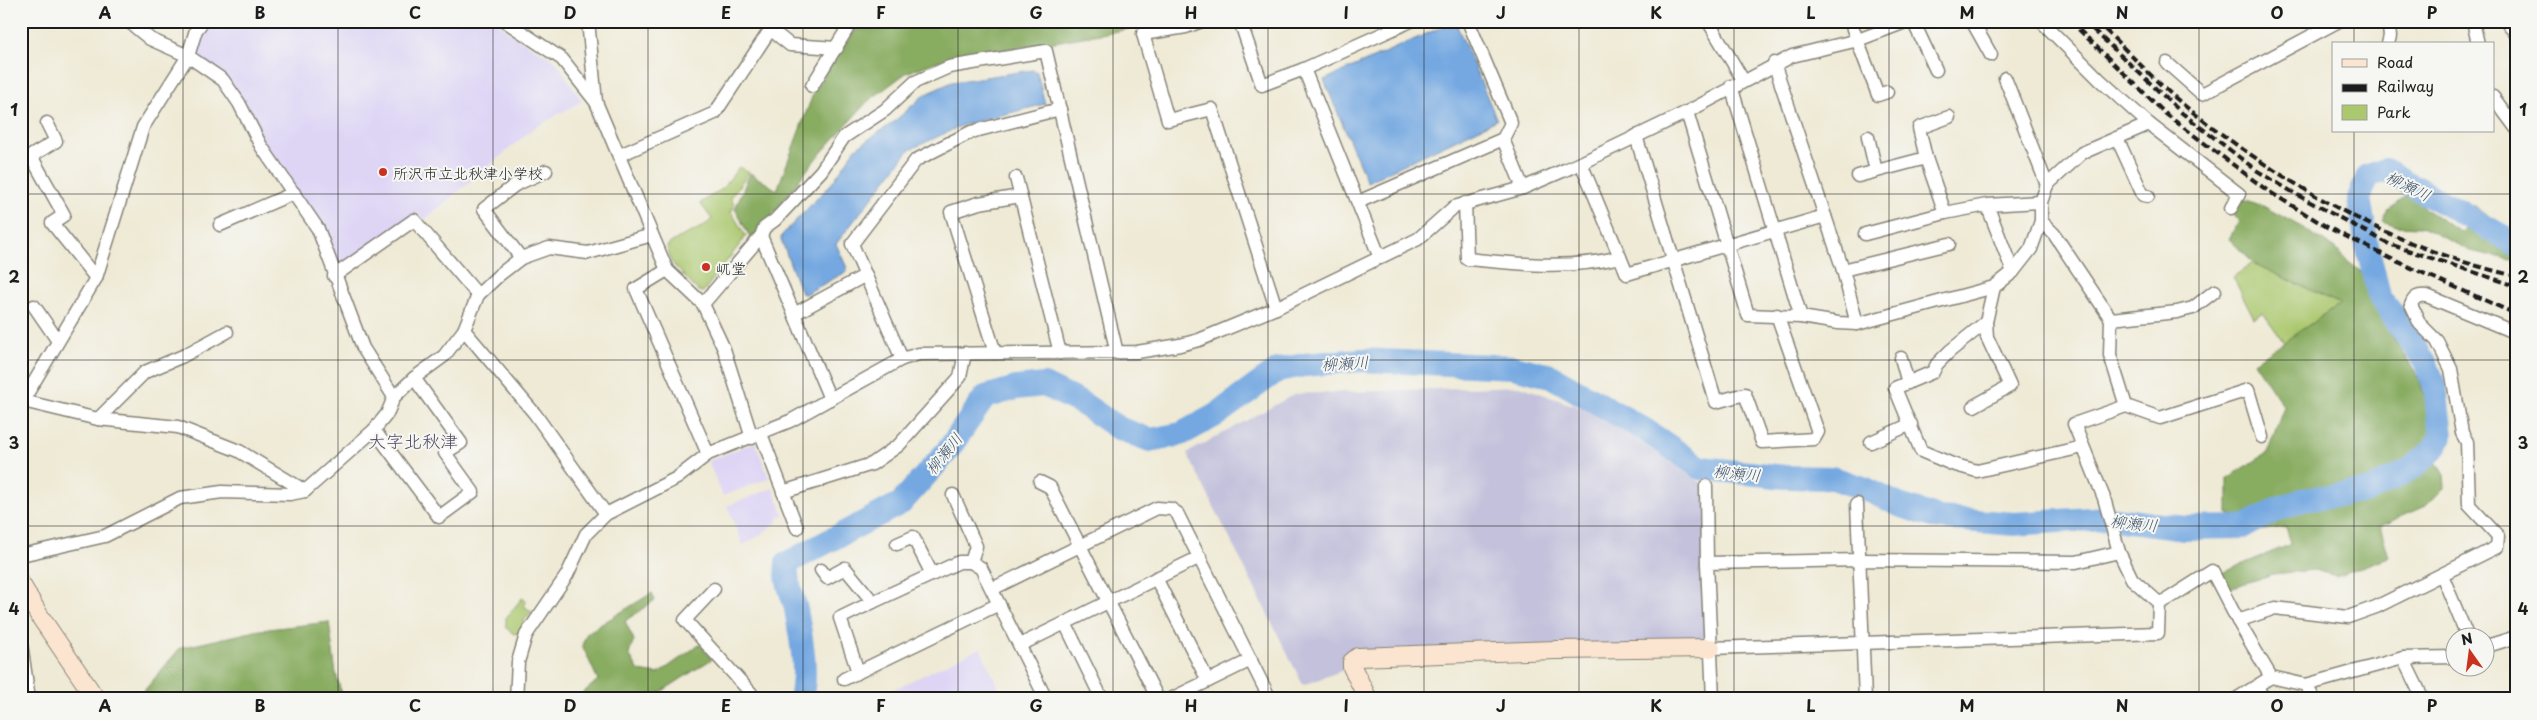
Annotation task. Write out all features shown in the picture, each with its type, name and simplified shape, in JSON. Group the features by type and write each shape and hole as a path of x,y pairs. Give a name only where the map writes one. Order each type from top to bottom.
{"street":[{"path":"128,21 150,39 188,56 223,80 239,103 262,146 318,229 334,276 363,348 394,397"},
{"path":"202,21 196,30 188,56 143,127 96,278 22,402 98,419 178,427 239,451 305,491"},
{"path":"505,21 562,59 596,102 667,270 703,304 724,349 756,436 783,492 797,528"},
{"path":"588,21 596,102"},
{"path":"812,86 852,21"},
{"path":"1202,21 1186,27 1143,34 1168,120 1212,109 1276,308"},
{"path":"1240,21 1262,85 1304,69 1411,21"},
{"path":"1358,202 1503,139 1511,122 1468,21"},
{"path":"1708,21 1743,80"},
{"path":"1850,21 1878,95 1888,92"},
{"path":"516,699 518,662 526,635 567,575 586,534 606,514 677,478 708,454 756,436 830,399 902,359 919,354 1137,352 1180,346 1218,333 1276,308 1418,239 1454,207 1523,188 1581,163 1687,112 1774,63 1792,56 1858,40 1908,21"},
{"path":"1913,21 1936,70"},
{"path":"1972,21 1991,55"},
{"path":"2041,21 2100,80 2150,124 2239,194 2231,208"},
{"path":"2167,63 2202,94 2339,21"},
{"path":"2388,21 2390,36 2388,42"},
{"path":"2473,21 2478,42"},
{"path":"2509,21 2508,24 2516,34"},
{"path":"620,155 715,113 773,25 790,45 837,48"},
{"path":"703,304 761,236 764,228 775,220 821,171 844,137 885,110 915,82 949,67 1046,51 1116,352"},
{"path":"1774,63 1843,270 1857,324"},
{"path":"1304,69 1380,258"},
{"path":"2005,78 2047,185"},
{"path":"1731,86 1801,317"},
{"path":"2494,98 2516,128"},
{"path":"902,359 852,244 916,160 971,132 1060,110"},
{"path":"1687,112 1725,244 1748,315 1777,315 1857,324 1994,287 2013,272 2031,249 2041,221 2041,202 2047,185 2082,153 2150,124"},
{"path":"1945,213 1918,128 1949,117"},
{"path":"47,123 56,141 31,156 64,215 52,223 96,278"},
{"path":"1636,136 1716,402 1745,394 1762,442 1814,439 1818,432 1777,315"},
{"path":"1868,138 1876,172"},
{"path":"2117,138 2143,196 2148,196"},
{"path":"1503,139 1523,188"},
{"path":"1858,176 1926,158"},
{"path":"1581,163 1627,274 1825,216"},
{"path":"521,258 484,209 515,185 546,172"},
{"path":"1016,178 1060,353"},
{"path":"220,225 294,194"},
{"path":"996,353 951,212 979,203 1020,196"},
{"path":"1865,234 1945,213 1987,205 2041,202"},
{"path":"1465,203 1467,259 1539,266 1593,264 1620,257"},
{"path":"1987,205 2013,272"},
{"path":"334,276 414,220 478,295"},
{"path":"2041,221 2054,234 2111,319 2110,355 2126,406"},
{"path":"21,555 105,536 180,498 222,492 290,494 305,491 374,430 387,414 394,397 414,378 444,356 464,330 478,295 521,258 549,248 588,253 652,234"},
{"path":"761,236 830,399"},
{"path":"1843,270 1949,244"},
{"path":"667,270 636,289 708,454"},
{"path":"794,314 866,275"},
{"path":"1974,406 2010,386 1987,337 1986,322 1994,287"},
{"path":"2111,319 2177,312 2193,308 2215,291"},
{"path":"2238,621 2275,608 2348,617 2442,575 2497,547 2498,536 2469,505 2468,442 2462,434 2451,369 2437,340 2420,324 2413,314 2411,305 2415,297 2420,295 2427,296 2516,333"},
{"path":"34,306 58,341"},
{"path":"1986,322 1950,351 1937,364 1933,372 1895,388 1921,451 1952,464 1977,471 2083,447"},
{"path":"464,330 535,414 606,514"},
{"path":"98,419 144,372 183,356 227,332"},
{"path":"783,492 872,464 899,444 960,377 965,353"},
{"path":"1901,358 1908,382"},
{"path":"374,430 439,516 473,492 445,453 461,442 414,378"},
{"path":"2159,603 2132,579 2119,552 2104,498 2074,424 2126,406 2160,418 2248,390 2262,437"},
{"path":"1871,442 1911,424"},
{"path":"1040,482 1050,486 1110,601 1158,699"},
{"path":"1706,486 1707,564 1713,699"},
{"path":"953,495 976,546 972,562"},
{"path":"1857,504 1861,560 1865,699"},
{"path":"992,589 1157,508 1164,507 1177,513 1270,699"},
{"path":"897,544 913,537 932,574"},
{"path":"1707,564 1861,560 2076,562 2119,552"},
{"path":"1020,645 1200,557"},
{"path":"858,672 840,618 959,562 972,562 981,568 1046,699"},
{"path":"821,570 826,578 845,568 873,602"},
{"path":"2159,603 2212,571 2238,621 2271,677 2306,685 2403,658 2444,657"},
{"path":"2442,575 2464,628"},
{"path":"1156,578 1208,681"},
{"path":"714,589 685,620 751,694 748,699"},
{"path":"23,592 96,699"},
{"path":"1368,699 1352,667 1352,662 1358,657 1556,650 1711,648 2158,633 2159,603"},
{"path":"844,679 999,604"},
{"path":"1065,623 1102,699"},
{"path":"2494,644 2516,638"},
{"path":"21,643 28,699"},
{"path":"2403,658 2423,699"},
{"path":"1172,699 1251,660"},
{"path":"2236,699 2271,677"},
{"path":"2306,685 2314,699"},
{"path":"2257,687 2264,699"}],"shaded area":[{"name":"所沢市立北秋津小学校","path":"210,21 496,21 514,36 556,61 582,101 534,128 423,221 418,213 340,269 335,268 332,249 196,50 199,35"},
{"path":"1520,386 1598,414 1706,486 1711,648 1370,656 1352,667 1303,685 1187,453 1295,394"},
{"path":"755,442 769,478 723,496 708,461"},
{"path":"773,488 784,515 778,518 778,521 762,534 743,545 727,506"},
{"path":"980,648 1004,699 873,699"}],"green space":[{"path":"879,21 1174,21 1043,44 949,57 906,73 867,102 814,161 752,241 735,209 750,173 777,190 815,89 853,32"},
{"path":"739,167 749,172 731,197 734,206 731,212 746,236 703,292 698,291 671,262 667,246 702,227 712,219 700,203 722,189"},
{"path":"2411,191 2425,209 2462,233 2469,226 2506,246 2516,247 2516,261 2471,251 2421,227 2397,226 2383,221 2389,210"},
{"path":"2241,198 2263,206 2303,228 2336,249 2347,261 2369,278 2389,331 2419,379 2436,431 2422,456 2366,486 2300,494 2244,519 2228,514 2228,478 2267,453 2284,407 2254,362 2340,304 2253,263 2229,239 2239,221 2233,214"},
{"path":"2473,205 2510,229 2516,228 2516,239 2484,223"},
{"path":"2253,263 2341,304 2284,342 2263,313 2254,318 2233,277"},
{"path":"2434,458 2444,475 2445,487 2426,506 2380,526 2389,557 2336,576 2314,570 2273,574 2227,589 2219,574 2291,544 2286,527 2251,532 2249,529 2284,511 2308,505 2366,499"},
{"path":"652,593 655,600 625,621 634,640 629,654 639,671 658,674 700,644 712,659 650,699 576,699 598,680 582,645 587,633"},
{"path":"522,598 526,601 524,606 532,612 525,619 519,633 514,634 506,628 506,618"},
{"path":"329,622 336,674 343,699 150,699 144,691 180,648 260,630"}],"water":[{"path":"1455,21 1497,120 1367,182 1324,80"},
{"path":"1033,70 1037,72 1045,104 963,125 909,150 836,244 847,268 846,272 805,294 801,293 781,239 782,235 832,183 856,148 894,122 924,95 952,82"}],"waterway":[{"name":"柳瀬川","path":"801,699 804,677 803,654 796,609 788,581 787,563 901,503 948,450 985,397 1016,388 1044,385 1083,404 1118,428 1150,440 1181,434 1216,415 1278,370 1304,365 1360,360 1513,367 1551,376 1645,430 1701,468 1785,477 1832,478 1866,489 1899,505 1939,518 2014,524 2106,518 2185,528 2244,527 2274,511 2302,500 2369,491 2414,467 2433,450 2441,436 2435,387 2425,362 2379,296 2367,245 2359,198 2368,176 2385,170 2516,244"}],"railway":[{"path":"2070,21 2167,115 2268,191 2327,227 2398,262 2516,314"},
{"path":"2084,21 2182,113 2256,170 2299,196 2389,244 2516,286"},
{"path":"2096,21 2154,78 2190,110 2227,138 2304,189 2385,232 2471,264 2516,276"}],"place":[{"name":"所沢市立北秋津小学校","path":"383,172"},
{"name":"屼堂","path":"706,267"}],"district":[{"name":"大字北秋津","path":"413,440"}]}
